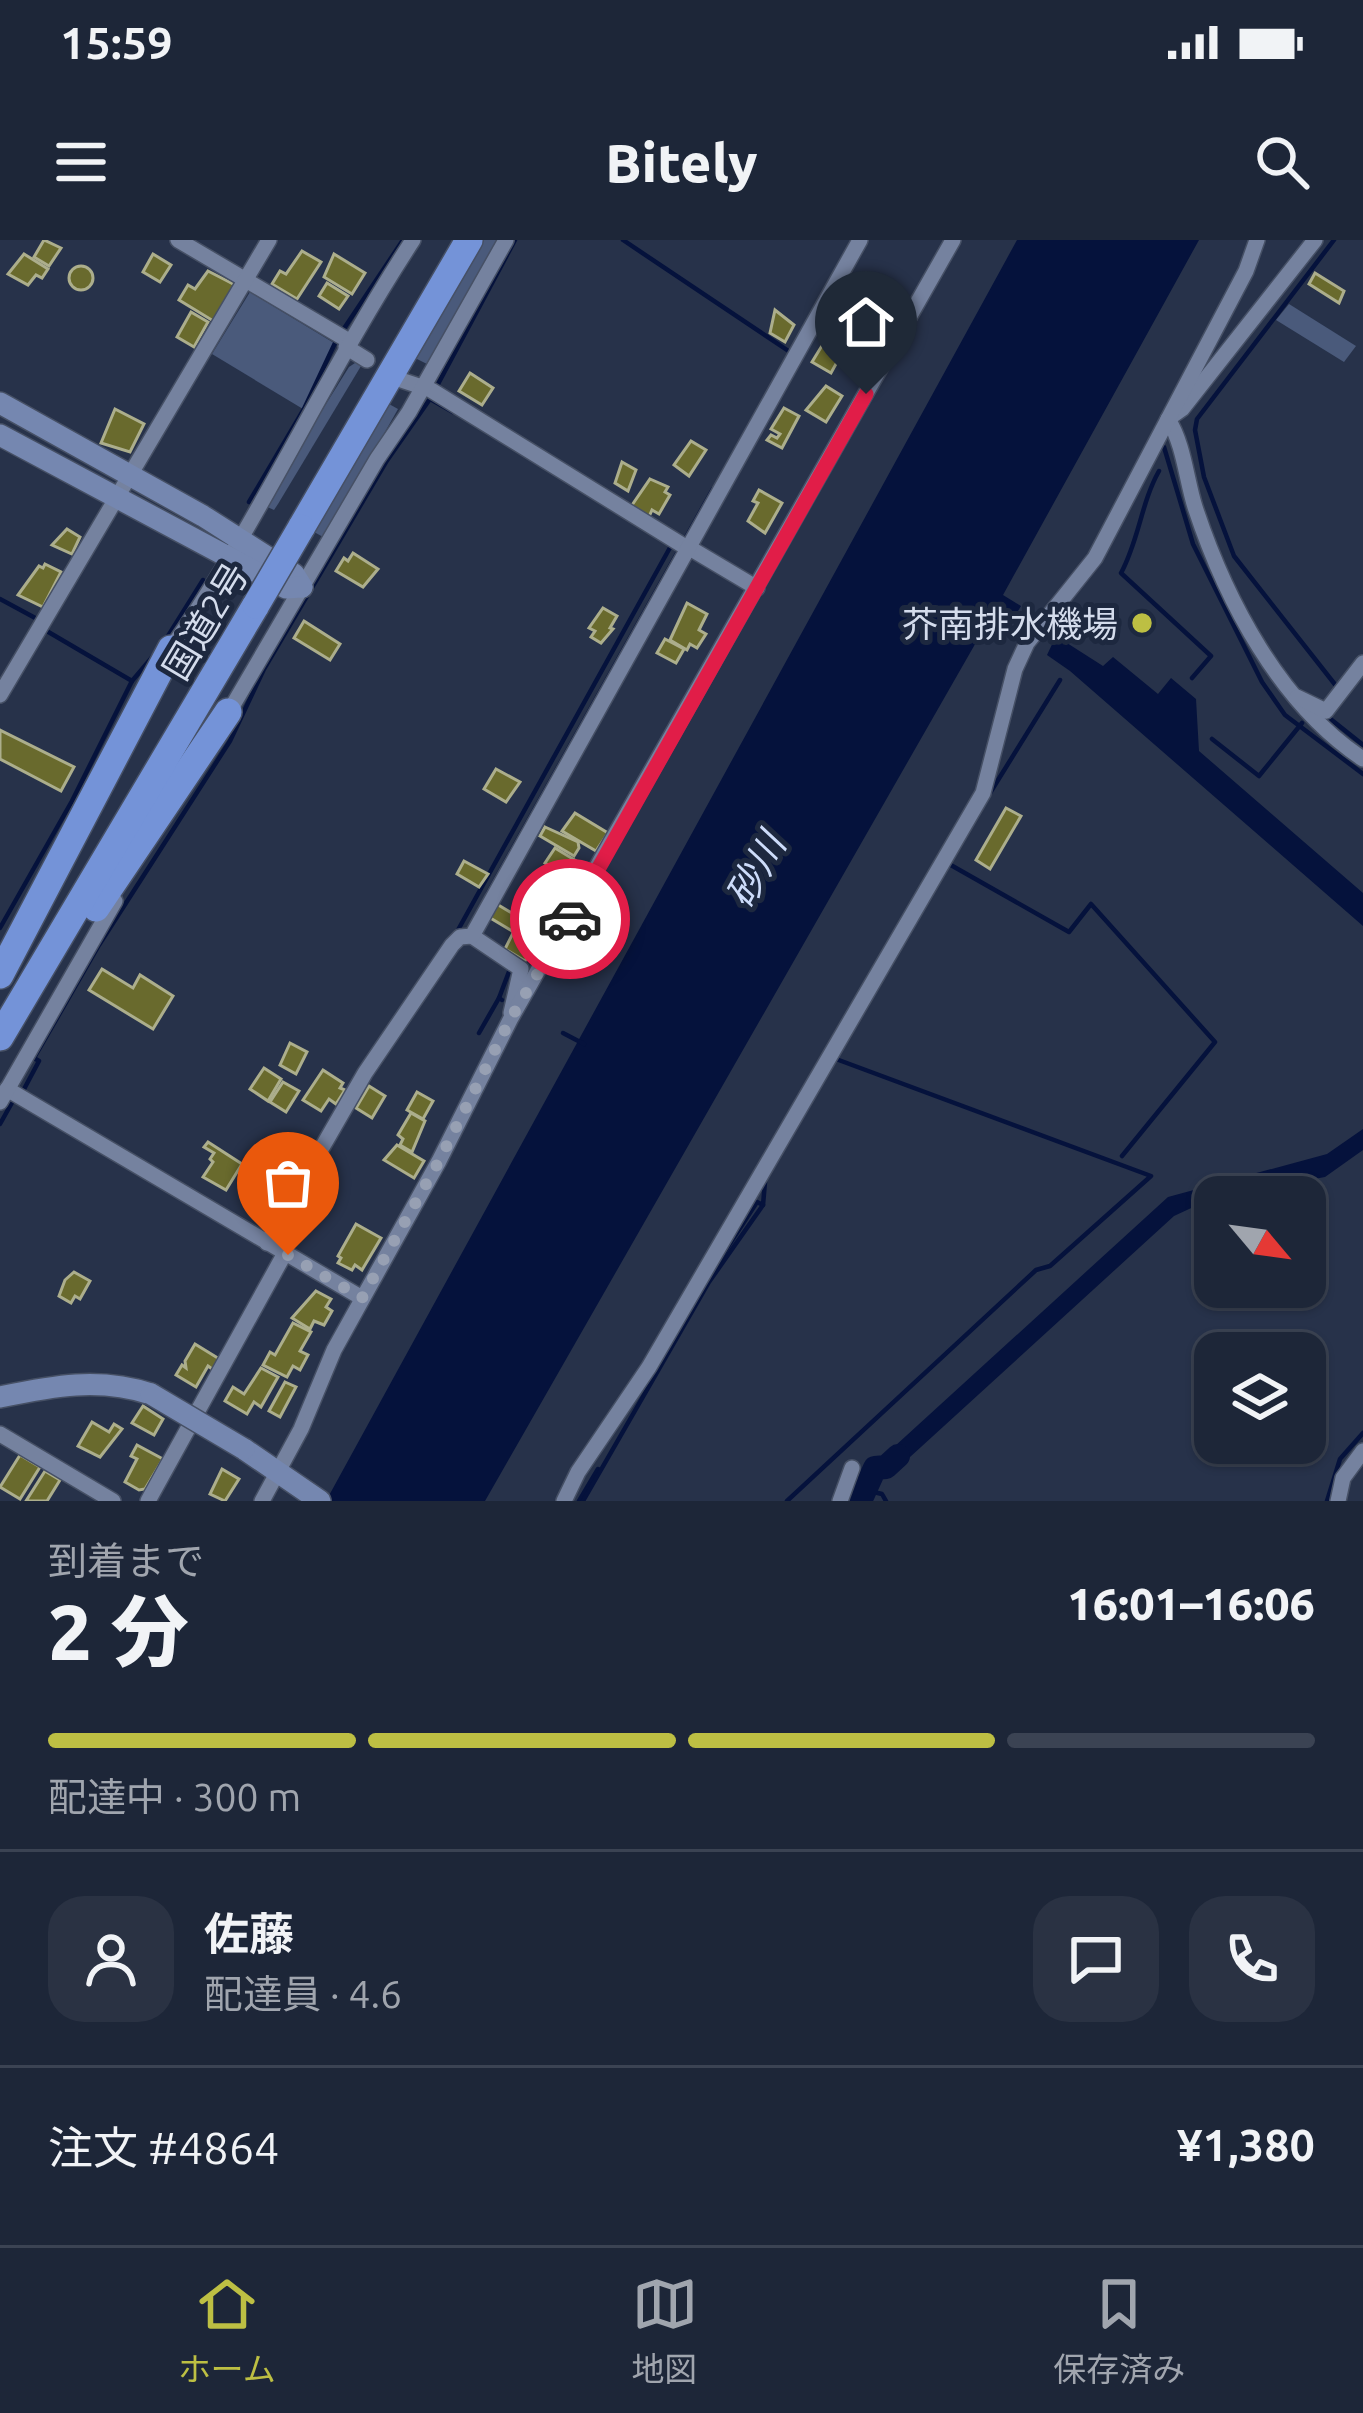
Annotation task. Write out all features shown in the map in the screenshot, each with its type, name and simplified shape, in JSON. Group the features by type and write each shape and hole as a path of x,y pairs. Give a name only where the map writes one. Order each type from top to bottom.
{"highway":[{"name":"国道2号","path":"293,524 449,240"},
{"name":"国道2号","path":"0,1003 469,240"},
{"name":"国道2号","path":"0,1037 248,600"},
{"path":"0,975 171,649"},
{"path":"0,1037 35,1002 228,712"}],"main road":[{"path":"0,403 203,515 232,548"},
{"path":"0,435 116,499 294,574 302,587"},
{"path":"0,1396 80,1383 128,1386 151,1394 244,1449 320,1501"}],"street":[{"path":"178,240 367,360"},
{"path":"0,695 269,240"},
{"path":"0,946 145,682 171,649 413,240"},
{"path":"362,1298 269,1239 3,1095 94,934 214,747 228,712 302,587 430,391 506,240"},
{"path":"472,936 860,240"},
{"path":"262,1501 288,1478 301,1429 334,1350 439,1161 511,1018 952,240"},
{"path":"561,1501 649,1367 983,793 1015,669 1027,643 1095,558 1246,271 1257,240"},
{"path":"1168,419 1182,409 1315,240"},
{"path":"401,380 430,391 757,588"},
{"path":"1168,419 1177,433 1196,512 1269,664 1324,730 1363,759"},
{"path":"203,515 230,524 249,518"},
{"path":"1288,692 1326,711 1363,663"},
{"path":"269,1239 365,1073 460,937 472,936 521,969 511,1018"},
{"path":"148,1501 288,1255"},
{"path":"0,1433 113,1501"},
{"path":"1338,1501 1343,1478 1363,1451"},
{"path":"840,1501 852,1468"}],"shaded area":[{"path":"484,240 500,240 431,366 415,358"},
{"path":"250,292 334,343 303,409 212,354"},
{"path":"1289,304 1356,346 1344,362 1276,320"},
{"path":"364,361 278,504 274,510 263,505 349,367"},
{"path":"389,404 398,409 325,538 314,532"}],"water":[{"name":"砂川","path":"1017,240 1199,240 1003,595 1021,606 1004,635 986,625 485,1501 326,1501"},
{"path":"1056,636 1103,666 1113,657 1158,694 1171,678 1196,699 1199,751 1363,893 1363,926 1047,655"},
{"path":"1363,1129 1363,1150 1326,1176 1246,1176 1327,1154"},
{"path":"1194,1190 1194,1207 1174,1216 887,1478 872,1467 1168,1197"}],"building":[{"path":"44,240 61,248 49,266 34,257"},
{"path":"302,251 321,262 297,299 272,284 280,271 286,274"},
{"path":"24,254 48,269 28,285 8,274"},
{"path":"153,254 171,265 160,282 143,272"},
{"path":"334,254 365,273 352,294 324,277"},
{"path":"81,266 93,278 81,290 69,278"},
{"path":"208,271 235,285 215,322 179,300 188,285 195,289"},
{"path":"1315,273 1344,291 1339,303 1309,284"},
{"path":"327,283 348,296 339,309 319,296"},
{"path":"775,310 794,325 785,342 770,333"},
{"path":"191,312 208,322 194,347 177,337"},
{"path":"834,335 852,346 831,373 812,362"},
{"path":"470,373 493,388 482,405 459,391"},
{"path":"826,386 842,396 826,422 806,410"},
{"path":"784,408 799,416 782,448 767,440 780,434 771,429"},
{"path":"115,409 144,424 130,452 101,443"},
{"path":"691,441 706,450 689,476 674,465"},
{"path":"622,462 636,470 628,491 615,483"},
{"path":"650,479 668,487 665,492 670,495 659,514 652,510 648,519 630,508"},
{"path":"759,490 782,503 765,533 748,521"},
{"path":"67,529 80,537 72,554 52,545"},
{"path":"353,553 378,569 363,587 336,571"},
{"path":"45,564 61,572 43,607 18,595"},
{"path":"687,603 707,614 699,630 706,634 697,648 690,644 687,650 670,640"},
{"path":"603,608 617,616 601,643 591,637 595,631 589,628"},
{"path":"304,621 340,644 330,660 294,638"},
{"path":"665,639 684,649 676,663 657,653"},
{"path":"0,730 74,767 61,791 0,759"},
{"path":"496,769 520,782 506,802 484,789"},
{"path":"1006,808 1021,816 990,869 976,860"},
{"path":"575,813 608,833 596,851 562,831"},
{"path":"545,827 578,842 574,856 540,836"},
{"path":"555,848 586,867 576,883 545,863"},
{"path":"464,861 488,874 479,887 457,874"},
{"path":"552,871 576,885 569,897 564,894 562,899 568,903 556,923 547,917 542,925 520,911 527,899 533,903"},
{"path":"495,903 520,918 512,931 487,916"},
{"path":"520,919 546,934 533,957 529,954 525,961 505,949"},
{"path":"102,969 133,988 140,975 173,996 153,1029 89,990"},
{"path":"290,1043 307,1052 296,1074 280,1065"},
{"path":"264,1068 281,1079 268,1101 250,1089"},
{"path":"323,1070 343,1083 340,1088 345,1090 336,1104 329,1099 321,1111 303,1100"},
{"path":"283,1082 299,1091 286,1112 270,1102"},
{"path":"369,1086 385,1096 372,1118 356,1108"},
{"path":"417,1092 433,1101 423,1119 407,1110"},
{"path":"411,1113 425,1121 412,1152 400,1145 403,1139 398,1135"},
{"path":"208,1142 242,1164 226,1190 203,1177 213,1162 214,1153 204,1147"},
{"path":"397,1145 424,1161 414,1178 384,1160"},
{"path":"270,1184 289,1196 268,1223 252,1213"},
{"path":"356,1224 381,1238 362,1270 338,1263"},
{"path":"74,1272 90,1281 80,1299 75,1296 71,1303 59,1296"},
{"path":"316,1291 331,1299 326,1307 332,1311 324,1325 314,1321 310,1329 292,1318"},
{"path":"293,1323 311,1332 300,1351 308,1355 300,1370 293,1366 287,1377 263,1365 270,1352 275,1355"},
{"path":"195,1344 221,1360 215,1371 208,1366 196,1387 176,1375 182,1365 186,1368"},
{"path":"261,1368 278,1377 261,1407 254,1402 247,1414 225,1401 233,1387 244,1394"},
{"path":"285,1382 296,1387 280,1417 269,1411"},
{"path":"143,1406 163,1419 154,1435 132,1423"},
{"path":"92,1422 109,1432 114,1424 122,1429 100,1457 78,1446"},
{"path":"137,1445 163,1459 145,1489 139,1490 125,1482 137,1459 131,1456"},
{"path":"20,1455 40,1467 20,1499 0,1487"},
{"path":"222,1469 239,1479 225,1501 210,1494"},
{"path":"45,1471 60,1480 47,1501 26,1501"}],"waterway":[{"path":"343,330 403,240"},
{"path":"23,1091 39,1061 34,1058 99,945 230,741 264,669 386,462 430,399 515,240"},
{"path":"623,240 790,352"},
{"path":"1334,240 1197,419 1195,430 1204,477 1234,556 1337,687"},
{"path":"249,502 304,409 336,341"},
{"path":"432,400 453,412"},
{"path":"1164,447 1193,544 1262,682 1285,715 1363,774"},
{"path":"1159,471 1121,573 1211,656 1192,678"},
{"path":"488,893 713,489"},
{"path":"458,930 672,544"},
{"path":"168,636 203,580"},
{"path":"0,599 39,620"},
{"path":"45,630 132,681"},
{"path":"0,928 72,801 132,681 154,655"},
{"path":"990,793 1060,680"},
{"path":"1328,717 1363,745"},
{"path":"1212,739 1259,776 1302,723"},
{"path":"949,864 1069,932 1091,904 1215,1042 1122,1156"},
{"path":"502,1000 510,969"},
{"path":"479,1033 499,998"},
{"path":"563,1033 584,1044"},
{"path":"787,1501 1036,1270 1050,1266 1151,1176 836,1059"},
{"path":"0,1124 14,1099"},
{"path":"583,1501 709,1282 763,1205 765,1182"},
{"path":"718,1262 757,1202 763,1205"},
{"path":"1327,1501 1340,1459 1363,1433"},
{"path":"860,1501 875,1468 886,1467 898,1456"},
{"path":"579,1501 598,1469"},
{"path":"865,1490 882,1494 886,1501"}],"way so far":[{"path":"288,1255 362,1298 439,1161 511,1018 570,919"}],"place":[{"name":"芥南排水機場","path":"1142,623"}],"route":[{"path":"570,919 866,394"}]}
